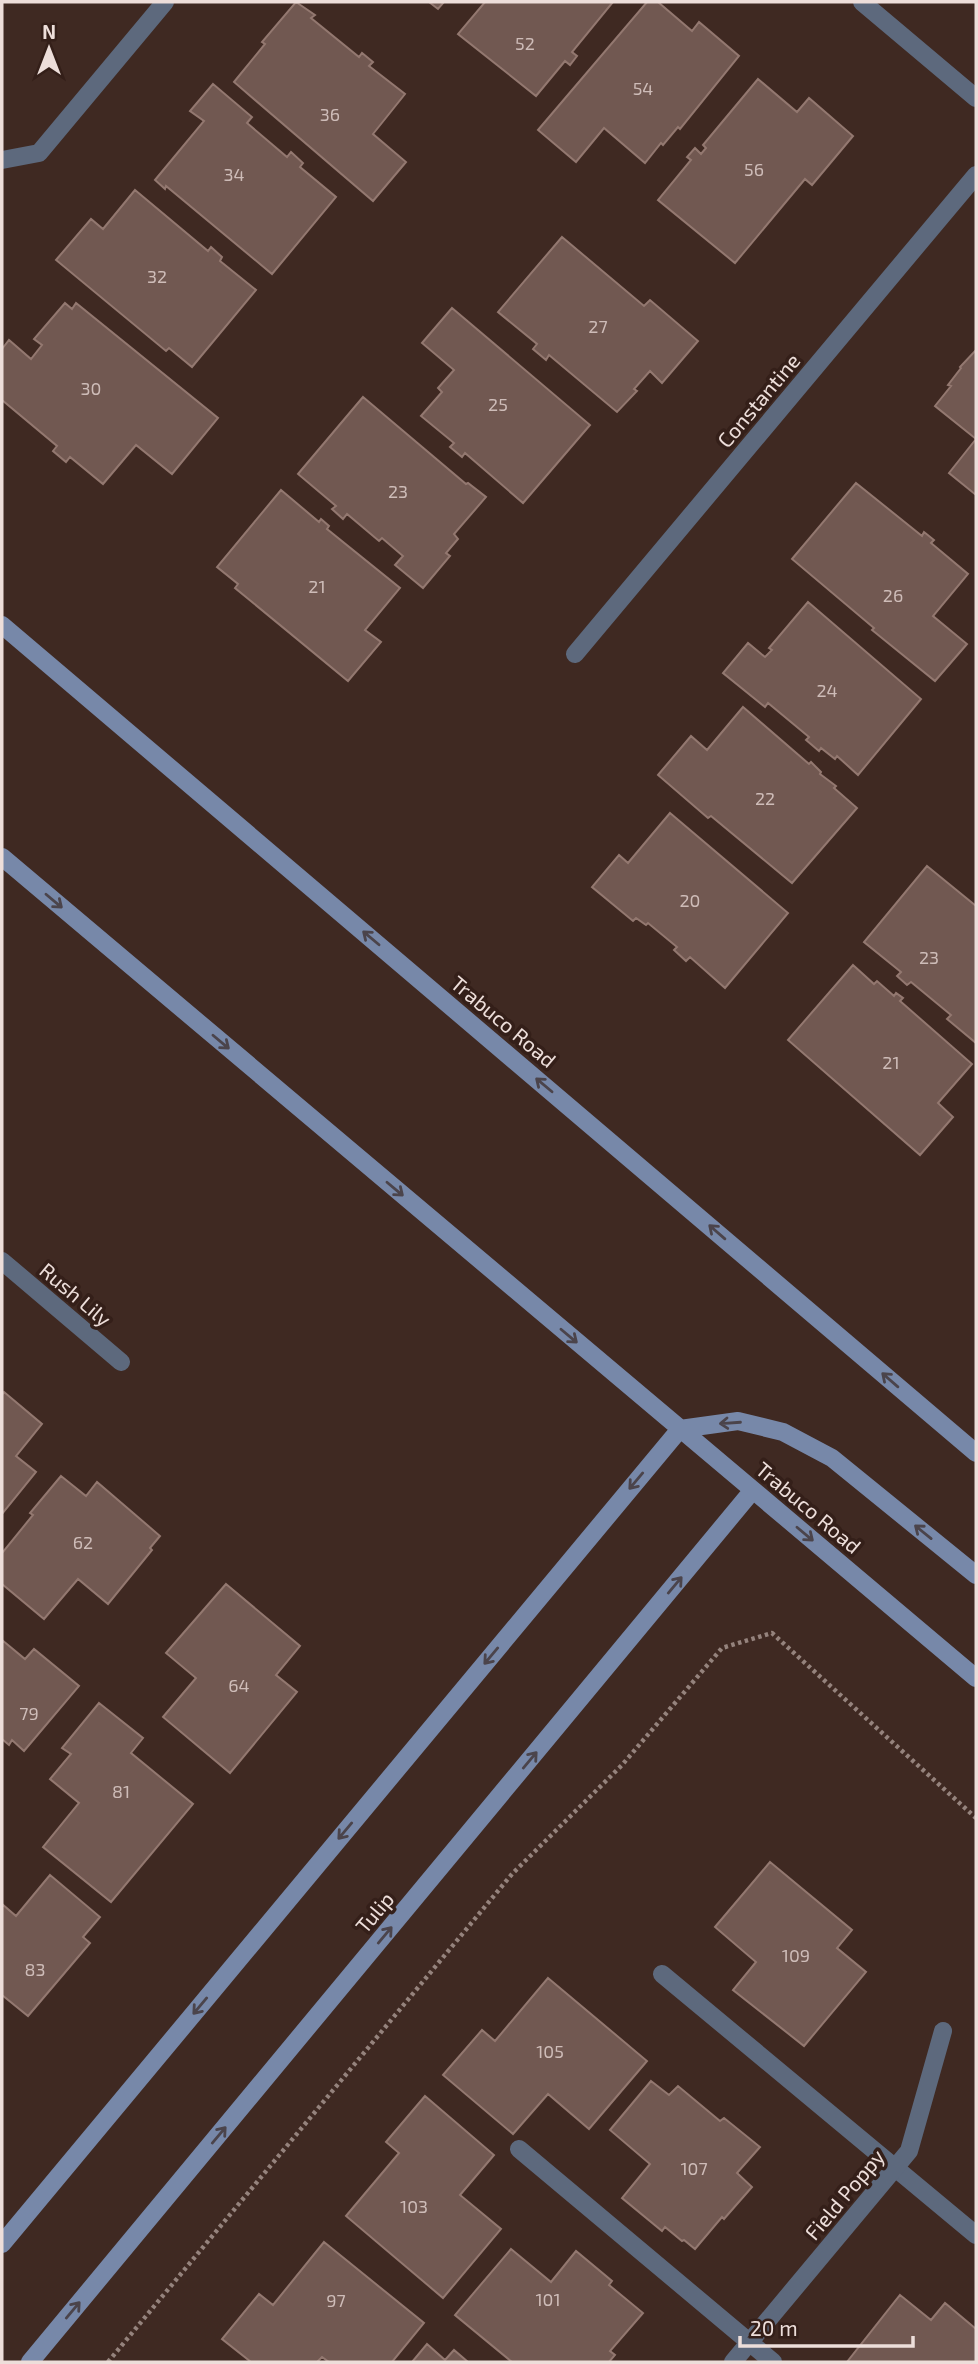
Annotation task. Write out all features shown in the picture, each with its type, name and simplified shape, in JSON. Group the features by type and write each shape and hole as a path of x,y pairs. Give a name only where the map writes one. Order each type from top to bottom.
{"main road":[{"name":"Trabuco Road","path":"2,625 976,1453"},
{"name":"Trabuco Road","path":"2,856 976,1678"},
{"path":"2,2244 680,1429 738,1421 783,1432 832,1458 976,1575"},
{"name":"Tulip","path":"30,2362 753,1490"}],"street":[{"path":"2,160 39,153 165,2"},
{"path":"862,2 976,98"},
{"name":"Constantine","path":"575,653 976,175"},
{"name":"Rush Lily","path":"2,1261 121,1362"},
{"path":"662,1974 976,2235"},
{"name":"Field Poppy","path":"733,2362 909,2151 943,2031"},
{"path":"519,2149 773,2362"}],"path":[{"path":"108,2362 512,1874 622,1765 722,1648 772,1633 976,1818"}],"building":[{"path":"296,2 315,15 311,18 359,57 362,53 373,62 369,66 405,94 373,134 406,162 373,201 234,82 265,44 262,42"},
{"path":"429,2 444,2 438,9"},
{"path":"485,2 613,2 572,52 577,56 570,65 565,61 536,96 458,34"},
{"path":"647,2 658,2 692,31 699,22 739,56 680,129 678,127 663,145 661,143 645,163 604,128 576,162 538,130"},
{"path":"758,79 797,112 809,98 853,136 812,185 805,179 735,263 658,200 691,160 687,157 695,148 701,154 706,148 703,145"},
{"path":"213,84 252,117 247,123 287,157 291,152 303,163 300,167 336,197 272,274 166,186 165,189 155,180 204,121 190,111"},
{"path":"135,190 208,251 211,247 222,257 220,261 256,290 192,367 169,348 166,351 56,260 91,219 103,229"},
{"path":"562,237 644,306 650,300 698,341 662,383 650,371 634,389 637,391 617,412 549,355 546,360 533,349 537,344 498,312"},
{"path":"65,303 72,309 76,303 218,418 172,474 136,445 103,484 70,457 66,462 53,451 57,446 2,400 2,349 9,340 31,359 42,345 34,339"},
{"path":"452,308 590,425 523,503 465,453 462,457 450,447 454,443 421,416 442,392 438,388 454,370 422,343"},
{"path":"976,350 976,439 935,406 951,386 948,385 960,367"},
{"path":"363,397 466,484 486,497 454,534 458,539 446,553 450,556 423,588 395,565 403,556 382,538 379,541 347,514 343,519 332,509 336,506 298,474"},
{"path":"976,439 976,495 949,473"},
{"path":"856,483 922,536 924,532 934,540 931,543 968,574 933,616 967,644 935,681 792,559"},
{"path":"281,490 319,522 321,519 329,526 327,529 400,588 365,630 381,642 348,681 235,588 238,584 217,567"},
{"path":"808,602 921,699 858,775 837,756 835,759 821,748 819,751 806,740 809,737 768,703 765,707 723,673 748,643 765,657 772,650 769,648"},
{"path":"743,707 809,764 811,762 820,774 836,786 834,788 857,808 792,883 711,816 708,818 658,775 691,736 707,750"},
{"path":"670,813 788,913 725,988 690,957 686,961 674,950 677,947 648,923 646,925 636,918 633,921 592,887 619,855 628,863"},
{"path":"927,866 976,906 976,1043 947,1019 951,1015 911,982 907,985 897,976 901,972 864,942"},
{"path":"853,965 874,984 877,981 894,996 896,993 903,998 900,1001 972,1064 938,1103 953,1117 920,1155 788,1040"},
{"path":"4,1392 42,1424 16,1456 36,1472 2,1514 2,1395"},
{"path":"61,1476 86,1496 97,1482 160,1536 150,1548 152,1550 108,1604 78,1579 44,1619 2,1584 2,1553 33,1515 30,1513"},
{"path":"226,1584 300,1646 276,1675 297,1692 230,1773 163,1717 196,1678 166,1653"},
{"path":"2,1640 25,1659 34,1649 79,1686 24,1751 12,1740 9,1745 2,1739"},
{"path":"99,1703 143,1738 131,1753 193,1804 111,1902 43,1847 79,1803 50,1779 71,1754 62,1748"},
{"path":"770,1862 852,1930 837,1948 866,1972 804,2046 733,1990 756,1962 715,1927"},
{"path":"50,1875 100,1917 83,1937 90,1943 28,2016 2,1995 2,1904 16,1916"},
{"path":"548,1978 647,2061 589,2129 548,2094 513,2134 443,2075 482,2030 495,2041"},
{"path":"651,2081 669,2095 678,2086 720,2121 724,2118 760,2147 737,2173 752,2187 695,2249 665,2227 662,2231 622,2198 650,2164 610,2130"},
{"path":"425,2096 494,2155 460,2195 501,2229 443,2298 346,2216 399,2153 386,2142"},
{"path":"324,2242 424,2323 392,2362 329,2362 322,2357 317,2362 251,2362 222,2339 259,2294 273,2305"},
{"path":"511,2249 551,2282 576,2251 612,2281 609,2285 643,2313 610,2351 615,2355 609,2362 512,2362 455,2315"},
{"path":"900,2295 931,2320 945,2303 976,2329 976,2362 847,2362"},
{"path":"427,2344 445,2360 454,2350 468,2362 412,2362"}]}
